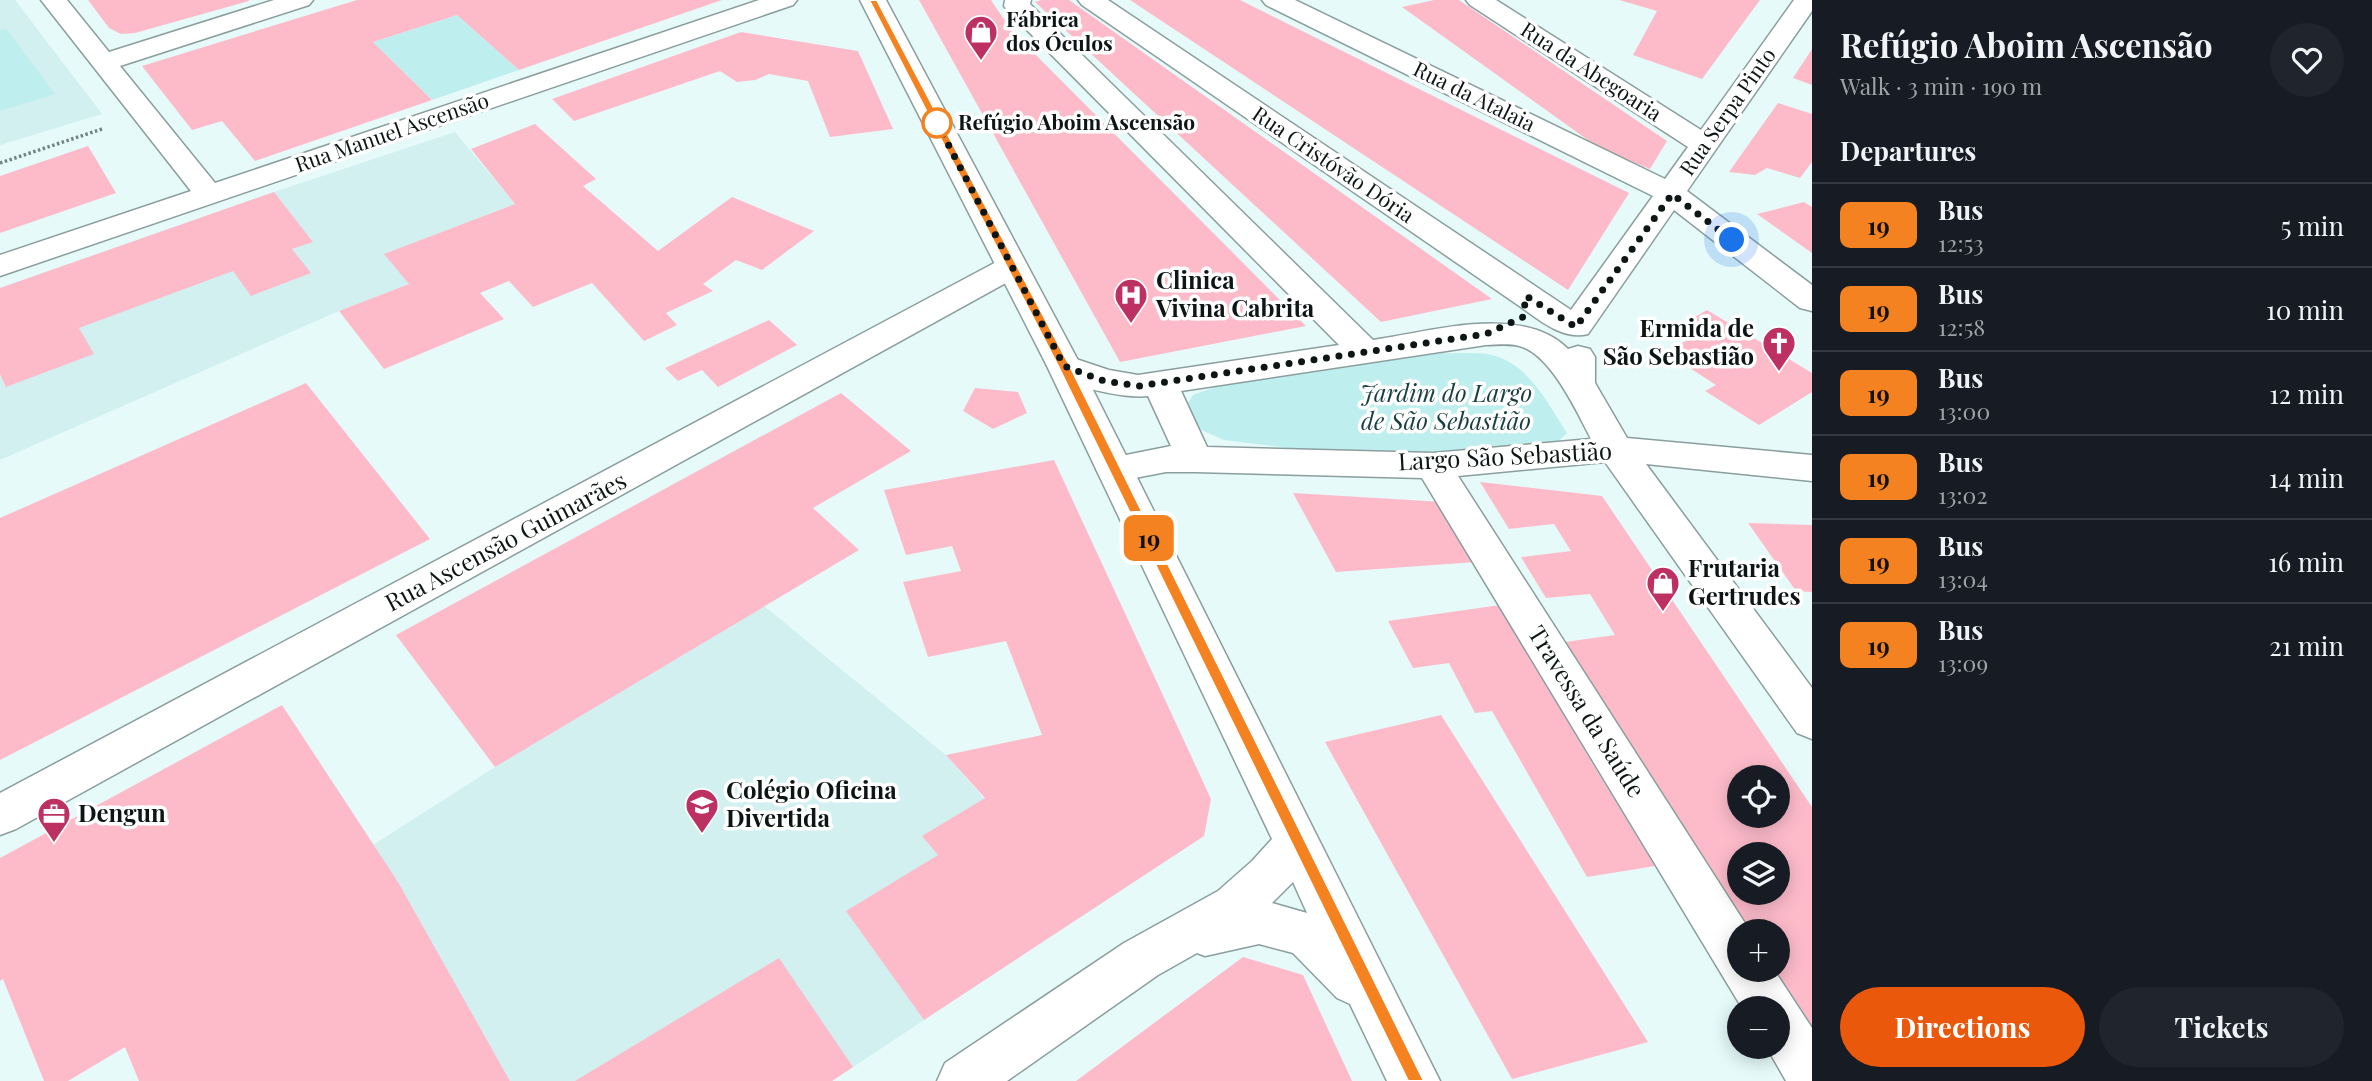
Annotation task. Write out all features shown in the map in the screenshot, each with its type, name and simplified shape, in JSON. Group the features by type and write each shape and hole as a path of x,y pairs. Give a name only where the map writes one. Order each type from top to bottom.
{"street":[{"path":"54,0 209,195"},
{"path":"105,62 300,0"},
{"name":"Rua Manuel Ascensão","path":"0,266 784,0"},
{"path":"873,0 1064,366 1414,1081"},
{"path":"1018,0 1017,6 1364,351"},
{"name":"Rua Cristóvão Dória","path":"1091,0 1526,296 1576,327"},
{"name":"Rua da Atalaia","path":"1275,0 1672,194 1812,301"},
{"name":"Rua da Abegoaria","path":"1479,0 1703,144"},
{"name":"Rua Serpa Pinto","path":"1576,327 1807,0"},
{"name":"Rua Ascensão Guimarães","path":"0,815 1011,267"},
{"path":"1486,334 1523,317 1526,296"},
{"path":"1576,327 1578,383"},
{"path":"1064,366 1104,381 1139,386 1486,334 1522,333 1548,346 1578,383 1615,449 1812,721"},
{"path":"1159,382 1195,459"},
{"name":"Largo São Sebastião","path":"1114,469 1166,459 1433,466 1615,449 1812,468"},
{"name":"Travessa da Saúde","path":"1433,466 1727,937"},
{"path":"963,1081 1142,959 1235,906 1269,876 1297,844"},
{"path":"1142,959 1196,936 1259,922 1308,934 1381,1010"},
{"path":"1790,1039 1812,1075"}],"path":[{"path":"0,163 145,115"}],"shaded area":[{"path":"0,0 15,0 102,114 0,145"},
{"path":"455,132 515,204 385,254 409,284 339,311 0,460 0,288"},
{"name":"Colégio Oficina Divertida","path":"764,606 946,755 1084,914 832,1081 510,1081 398,882 373,845 495,767"}],"green space":[{"path":"457,15 519,70 432,100 373,42"},
{"path":"6,28 55,94 0,111 0,30"},
{"name":"Jardim do Largo de São Sebastião","path":"1442,353 1487,354 1514,365 1534,384 1567,433 1552,447 1433,466 1224,440 1199,429 1184,410 1193,395 1218,386"}],"building":[{"path":"88,0 249,1 135,33 121,34 109,28"},
{"path":"357,0 722,0 519,70 457,15 373,42 432,100 255,161 222,121 192,130 142,66"},
{"path":"919,0 991,0 1011,30 1306,326 1120,362"},
{"path":"1069,0 1492,299 1381,322 1035,2"},
{"path":"1130,0 1240,0 1629,193 1568,290"},
{"path":"1434,0 1459,0 1667,141 1650,169 1599,148 1402,7"},
{"path":"1619,0 1760,0 1702,79 1633,55 1657,11"},
{"path":"741,32 858,51 893,129 830,137 808,81 769,74 755,80 737,82 720,71 574,121 552,99"},
{"path":"1812,49 1812,85 1793,78"},
{"path":"1778,103 1812,114 1812,162 1800,178 1767,168 1755,175 1729,172"},
{"path":"535,124 596,179 583,186 658,251 732,197 814,231 762,270 736,260 703,284 713,291 666,313 677,325 644,341 592,283 533,307 509,281 480,293 504,319 384,369 339,311 409,284 384,254 515,204 471,149"},
{"path":"88,146 116,193 0,233 0,176"},
{"path":"274,192 313,242 292,249 311,273 251,296 233,271 79,328 94,354 6,387 0,374 0,288"},
{"path":"1804,202 1812,207 1812,253 1757,214"},
{"path":"1707,310 1812,373 1812,392 1759,425 1705,391 1716,385 1665,352 1693,337 1677,327"},
{"path":"769,320 797,345 718,387 702,370 678,381 665,368"},
{"path":"306,383 430,539 0,760 0,518"},
{"path":"975,388 1018,392 1027,413 993,429 963,411"},
{"path":"841,393 911,451 813,508 859,550 495,767 396,635"},
{"path":"1054,460 1211,799 1204,836 924,1020 846,911 938,855 922,836 985,798 946,755 1042,735 1006,641 928,657 903,582 961,571 952,546 906,555 884,490"},
{"path":"1480,482 1602,496 1784,765 1727,765 1727,828 1790,828 1790,774 1812,807 1812,1031 1803,1033 1790,1012 1790,996 1780,996 1771,982 1790,982 1790,919 1734,919 1565,642 1615,635 1590,594 1546,598 1521,557 1571,551 1554,524 1509,529"},
{"path":"1293,493 1443,502 1476,562 1336,572"},
{"path":"1748,523 1812,525 1812,592 1796,591"},
{"path":"1500,605 1655,866 1587,877 1492,711 1475,713 1449,663 1413,668 1388,621"},
{"path":"282,705 398,882 510,1081 139,1081 125,1047 68,1081 44,1081 3,979 0,981 0,858"},
{"path":"1441,715 1648,1042 1512,1079 1325,742"},
{"path":"1243,957 1303,975 1352,1081 1076,1081"},
{"path":"779,958 853,1067 832,1081 575,1081"}],"bus line":[{"name":"19","path":"873,0 1064,366 1414,1081"}],"place":[{"name":"Fábrica dos Óculos","path":"981,62"},
{"name":"Refúgio Aboim Ascensão","path":"937,123"},
{"name":"Clinica Vivina Cabrita","path":"1131,325"},
{"name":"Ermida de São Sebastião","path":"1779,373"},
{"name":"Frutaria Gertrudes","path":"1663,613"},
{"name":"Colégio Oficina Divertida","path":"702,835"},
{"name":"Dengun","path":"54,844"}],"route":[{"path":"937,123 1064,366 1104,381 1139,386 1486,334 1523,317 1526,296 1576,327 1672,194 1732,240"}]}
